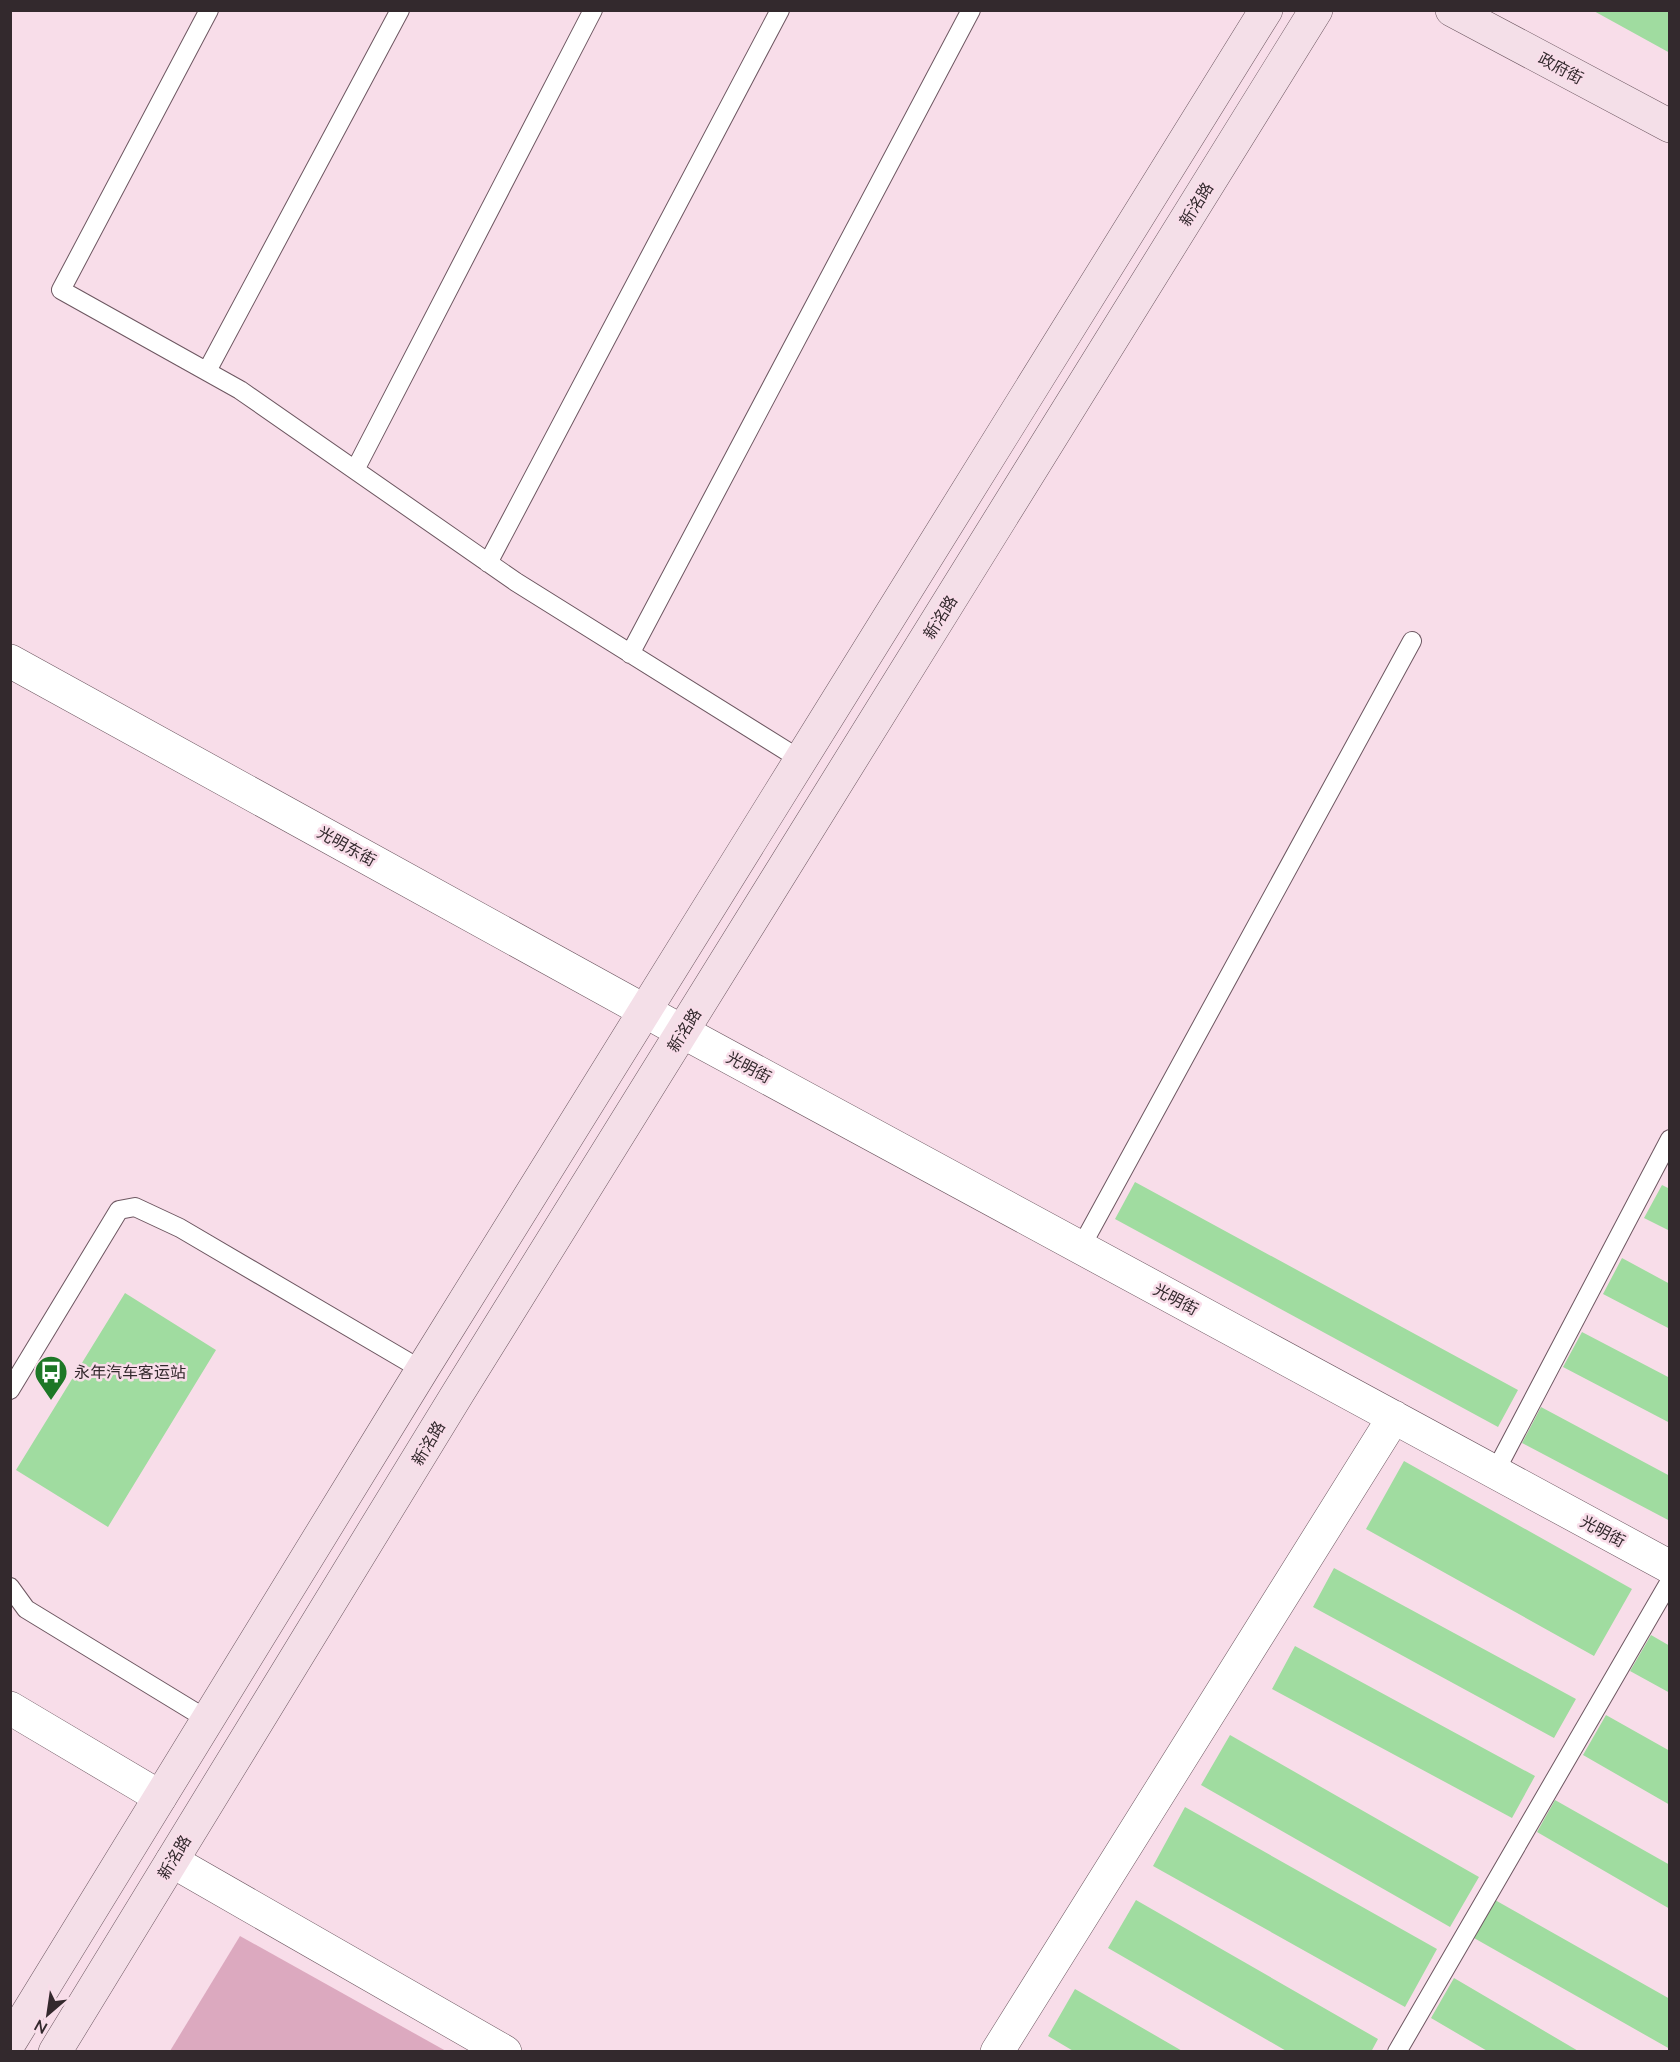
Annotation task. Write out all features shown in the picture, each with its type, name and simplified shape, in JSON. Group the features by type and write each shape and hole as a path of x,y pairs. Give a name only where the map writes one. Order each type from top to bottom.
{"main road":[{"path":"10,2042 422,1370 1266,10"},
{"name":"新洺路","path":"55,2052 682,1032 1316,10"},
{"name":"政府街","path":"1452,10 1670,126"}],"street":[{"name":"光明东街","path":"10,661 646,1010 682,1032"},
{"name":"光明街","path":"682,1032 1670,1566"},
{"path":"997,2052 1394,1417"},
{"path":"10,1708 160,1797"},
{"path":"172,1861 505,2052"}],"lane":[{"path":"209,10 61,290 240,390 488,563 801,760"},
{"path":"207,371 400,10"},
{"path":"355,470 593,10"},
{"path":"488,563 780,10"},
{"path":"630,654 971,10"},
{"path":"1081,1247 1412,641"},
{"path":"1495,1472 1670,1139"},
{"path":"10,1390 119,1210 135,1207 180,1228 422,1370"},
{"path":"1397,2052 1670,1581"},
{"path":"10,1587 26,1609 208,1720"}],"shaded area":[{"path":"240,1936 446,2051 170,2051"}],"building":[{"path":"1592,10 1670,10 1670,53"},
{"path":"1135,1182 1518,1390 1498,1427 1115,1219"},
{"path":"1662,1185 1670,1189 1670,1231 1644,1218"},
{"path":"1622,1258 1670,1284 1670,1329 1603,1294"},
{"path":"125,1293 216,1350 108,1527 16,1470"},
{"path":"1582,1332 1670,1378 1670,1423 1563,1367"},
{"path":"1541,1407 1670,1476 1670,1521 1522,1443"},
{"path":"1404,1461 1632,1589 1594,1656 1366,1529"},
{"path":"1334,1568 1576,1699 1554,1738 1313,1607"},
{"path":"1651,1635 1670,1646 1670,1693 1630,1671"},
{"path":"1295,1646 1535,1776 1512,1818 1272,1689"},
{"path":"1606,1715 1670,1751 1670,1805 1583,1755"},
{"path":"1230,1735 1479,1877 1450,1927 1201,1785"},
{"path":"1555,1800 1670,1865 1670,1909 1537,1832"},
{"path":"1185,1807 1437,1949 1405,2007 1153,1866"},
{"path":"1136,1900 1378,2039 1371,2052 1288,2052 1108,1948"},
{"path":"1495,1900 1670,1999 1670,2049 1474,1938"},
{"path":"1454,1978 1580,2052 1489,2052 1431,2018"},
{"path":"1075,1989 1184,2052 1075,2052 1048,2036"}],"place":[{"name":"永年汽车客运站","path":"51,1401"}]}
